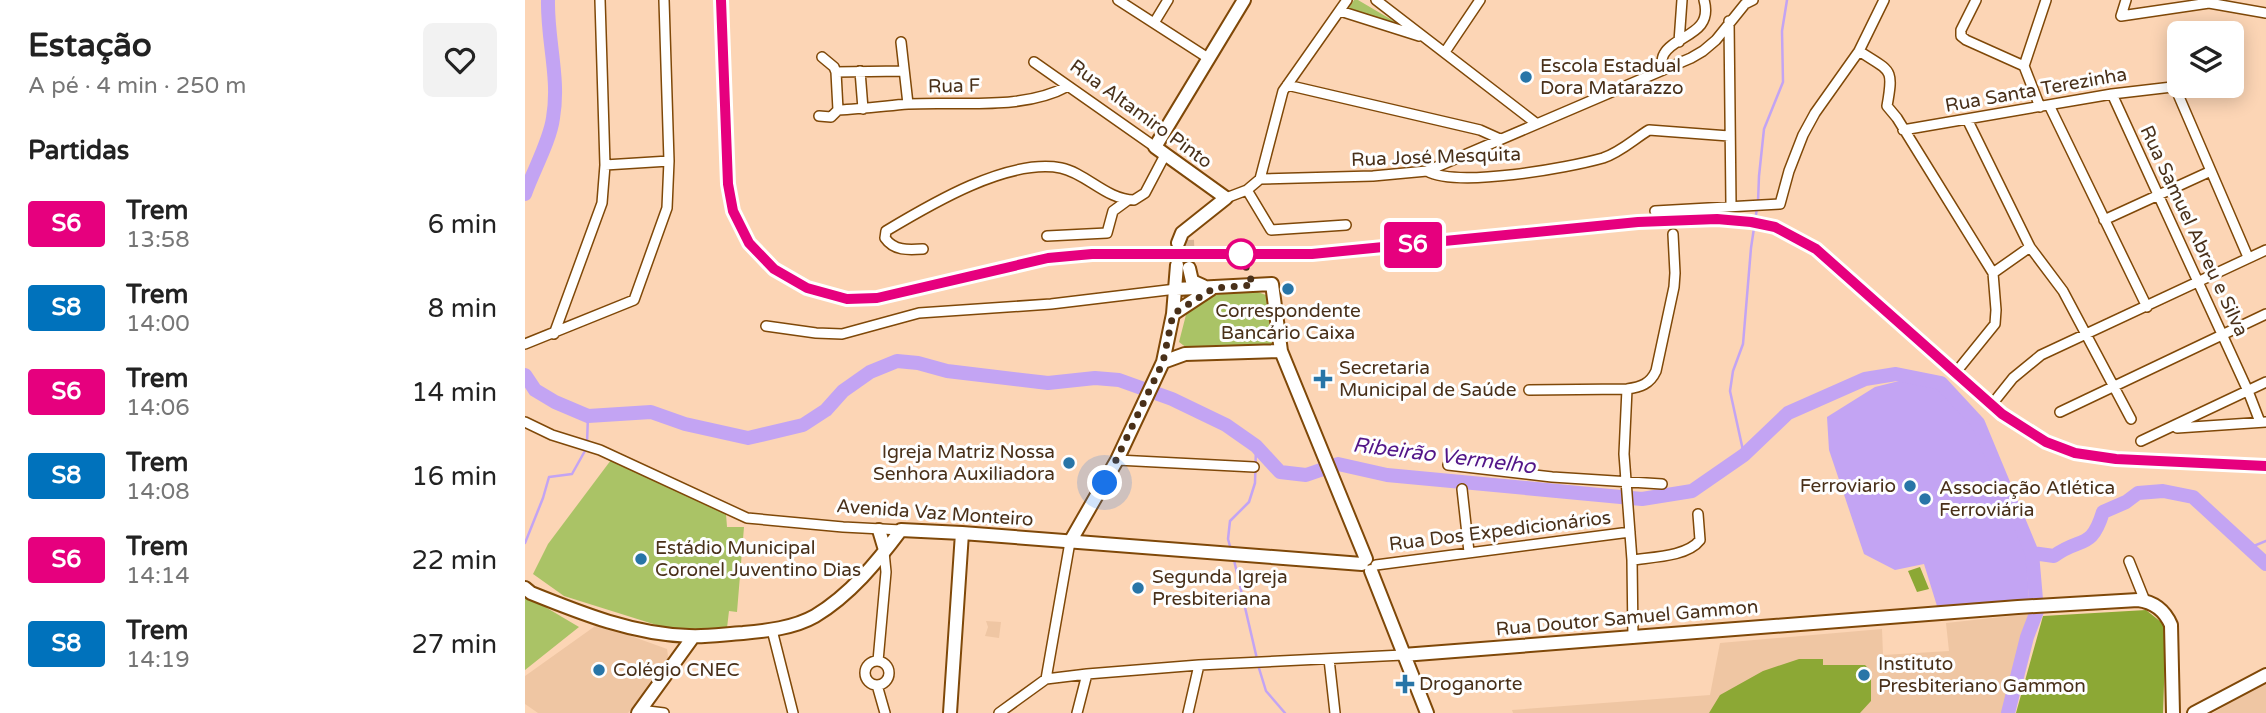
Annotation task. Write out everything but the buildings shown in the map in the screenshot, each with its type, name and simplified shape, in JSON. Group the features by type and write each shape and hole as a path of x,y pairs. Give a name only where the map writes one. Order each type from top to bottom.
{"main road":[{"path":"1160,151 1208,58 1244,0"},
{"name":"Rua Altamiro Pinto","path":"1160,151 1226,198"},
{"path":"1185,237 1226,198"},
{"path":"1070,542 1117,460 1161,368 1176,289 1183,267 1195,284 1214,288"},
{"path":"1176,289 1272,284 1280,351 1427,713"},
{"path":"1173,314 1214,288"},
{"path":"1169,337 1185,354"},
{"path":"1161,368 1185,354 1280,351"},
{"path":"879,530 885,551"},
{"path":"528,590 596,619 659,634 693,637 772,631 813,617 846,594 901,530"},
{"name":"Avenida Vaz Monteiro","path":"901,530 1369,565"},
{"path":"885,551 919,530"},
{"path":"950,713 962,533"},
{"name":"Rua Doutor Samuel Gammon","path":"1403,655 2109,600 2145,601"},
{"path":"2145,601 2160,610 2171,625 2175,713"},
{"path":"639,711 693,637"},
{"path":"2194,713 2266,675"}],"street":[{"path":"554,334 602,203 605,165 600,0"},
{"path":"529,343 635,300 667,208 669,161 664,0"},
{"path":"1118,0 1208,58"},
{"path":"1154,23 1168,0"},
{"path":"1226,198 1247,190 1260,179 1280,98 1347,0"},
{"path":"1376,0 1388,4 1424,37 1537,124"},
{"path":"1445,52 1480,0"},
{"path":"1679,42 1682,0"},
{"path":"1662,70 1663,55 1696,31 1706,7 1704,0"},
{"path":"1655,211 1782,203 1789,171 1803,135 1815,113 1859,51 1884,0"},
{"path":"1976,0 1960,35 2024,66 2147,307"},
{"path":"2024,66 2046,0"},
{"path":"2126,0 2121,16 2194,2 2266,13"},
{"path":"1427,171 1703,51 1716,40 1744,1"},
{"path":"1340,11 1424,37"},
{"path":"1729,21 1731,205"},
{"path":"901,42 908,104"},
{"path":"1859,51 1886,68 1890,74 1892,80 1887,106 1993,273 1997,310 1995,324 1961,366"},
{"path":"822,57 834,66 836,72 838,110"},
{"name":"Rua Altamiro Pinto","path":"1034,62 1160,151"},
{"path":"860,71 863,109"},
{"path":"836,72 903,71"},
{"path":"1287,85 1480,130 1500,139"},
{"name":"Rua F","path":"819,116 831,117 838,110 908,104 1004,102 1057,92 1069,86"},
{"name":"Rua Santa Terezinha","path":"1903,130 2112,94 2174,88 2211,172"},
{"name":"Rua Samuel Abreu e Silva","path":"2112,94 2263,422"},
{"path":"1967,119 2030,247 2063,291 2131,419"},
{"name":"Rua José Mesquita","path":"1260,179 1373,176 1427,171 1450,177 1501,175 1555,169 1605,157 1654,129 1729,136"},
{"path":"1047,236 1107,233 1113,211 1128,200 1142,196 1160,151"},
{"path":"605,165 669,161"},
{"path":"923,249 904,251 888,243 885,238 887,231 969,186 1024,168 1063,168 1128,200"},
{"path":"2104,220 2211,172 2248,257"},
{"path":"1247,190 1271,230 1346,225"},
{"path":"1529,390 1627,389 1650,382 1656,371 1674,287 1673,234"},
{"path":"1993,273 2030,247"},
{"path":"1997,398 2027,365 2266,250"},
{"path":"766,326 842,334 919,313 1051,304 1176,289"},
{"path":"2060,412 2266,314"},
{"path":"2141,441 2266,382"},
{"path":"1627,389 1625,484 1632,560 1633,638"},
{"name":"Avenida Vaz Monteiro","path":"525,422 575,443 600,450 747,518 901,530"},
{"path":"2171,429 2263,422"},
{"path":"1117,460 1254,467"},
{"path":"1448,465 1625,484 1661,484"},
{"path":"1462,489 1469,552"},
{"path":"1632,560 1672,553 1696,545 1700,540 1698,514"},
{"name":"Rua Dos Expedicionários","path":"1369,565 1630,532"},
{"path":"1047,679 1070,542"},
{"path":"878,661 886,572 885,551"},
{"path":"2129,561 2145,601"},
{"path":"772,631 793,713"},
{"name":"Rua Doutor Samuel Gammon","path":"999,713 1047,679 1199,665 1403,655"},
{"path":"1329,659 1335,713"},
{"path":"877,685 887,680 889,673 885,663 878,661 871,663 865,672 867,679 877,685 885,713"},
{"path":"1188,713 1199,665"},
{"path":"1077,713 1087,674"},
{"path":"639,711 664,713"}],"shaded area":[{"name":"Associação Atlética Ferroviária","path":"1907,379 1939,387 1970,418 2026,548 2029,599 1937,606 1924,564 1895,570 1864,554 1829,450 1827,417 1875,387"},
{"name":"Instituto Presbiteriano Gammon","path":"2029,614 2005,713 1513,713 1512,710 1710,695 1720,643 1882,629 1883,655 1949,651 1946,623"},
{"path":"986,621 1001,622 999,638 985,636 988,627"},
{"name":"Colégio CNEC","path":"598,624 667,649 669,664 628,713 538,713 525,704 525,676"},
{"path":"2266,682 2266,713 2213,713"}],"green space":[{"path":"1354,0 1358,0 1409,30 1346,12"},
{"path":"1255,291 1266,295 1272,346 1191,351 1179,342 1188,307 1202,296"},
{"name":"Estádio Municipal Coronel Juventino Dias","path":"611,460 726,514 727,527 744,527 737,612 729,611 727,628 687,631 666,628 564,596 533,574 548,544"},
{"path":"1920,567 1929,589 1917,592 1908,571"},
{"path":"525,595 579,627 525,670"},
{"path":"2146,610 2166,626 2163,713 2016,713 2043,616"},
{"path":"1799,659 1823,659 1823,665 1865,665 1871,671 1871,701 1860,713 1709,713 1720,695 1763,671"}],"waterway":[{"name":"Ribeirão Vermelho","path":"525,194 545,146 555,103 548,0"},
{"path":"1758,202 1764,129 1783,82 1782,31 1787,0"},
{"path":"1744,455 1730,391 1733,371 1743,344 1757,208"},
{"name":"Ribeirão Vermelho","path":"525,375 535,390 588,416 651,412 685,424 748,438 803,425 826,410 843,391 870,372 897,361 918,363 947,371 1048,383 1095,378 1119,380 1172,399 1226,425 1256,446 1280,472 1306,475 1338,464 1387,475 1642,499 1692,491 1744,455 1788,413 1865,379 1896,374 1941,383 1978,423 2032,553 2054,556 2089,538 2099,524 2103,512 2126,502 2138,493 2163,491 2193,497 2266,564"},
{"path":"587,443 588,416"},
{"path":"1231,550 1228,539 1230,521 1249,502 1255,483 1256,446"},
{"path":"525,543 549,477 572,474 586,449"},
{"path":"2249,548 2266,541"},
{"name":"Ribeirão Vermelho","path":"2008,713 2027,637 2037,611 2032,553"},
{"path":"1234,560 1257,659"},
{"path":"1258,665 1266,691 1285,713"}],"tunnel":[{"path":"1188,240 1189,268"},
{"path":"1177,265 1178,243"}],"railway":[{"path":"721,0 728,184 733,211 749,242 774,269 807,287 847,299 877,298 1048,258 1092,254 1312,254 1638,222 1717,219 1751,222 1775,227 1816,249 2002,414 2046,442 2075,453 2116,459 2266,466"}],"train":[{"name":"S6","path":"721,0 728,184 733,211 749,243 774,269 807,288 847,299 877,298 1048,258 1092,254 1312,254 1638,222 1717,219 1751,222 1775,227 1816,249 2002,414 2046,442 2075,453 2116,459 2266,466"}],"place":[{"name":"Escola Estadual Dora Matarazzo","path":"1526,77"},
{"name":"Correspondente Bancário Caixa","path":"1288,289"},
{"name":"Secretaria Municipal de Saúde","path":"1323,379"},
{"name":"Igreja Matriz Nossa Senhora Auxiliadora","path":"1069,463"},
{"name":"Ferroviario","path":"1910,486"},
{"name":"Associação Atlética Ferroviária","path":"1925,499"},
{"name":"Estádio Municipal Coronel Juventino Dias","path":"641,559"},
{"name":"Segunda Igreja Presbiteriana","path":"1138,588"},
{"name":"Colégio CNEC","path":"599,670"},
{"name":"Instituto Presbiteriano Gammon","path":"1864,675"},
{"name":"Droganorte","path":"1405,684"}],"route":[{"path":"1105,483 1163,362 1173,314 1214,288 1253,285 1241,254"}]}
